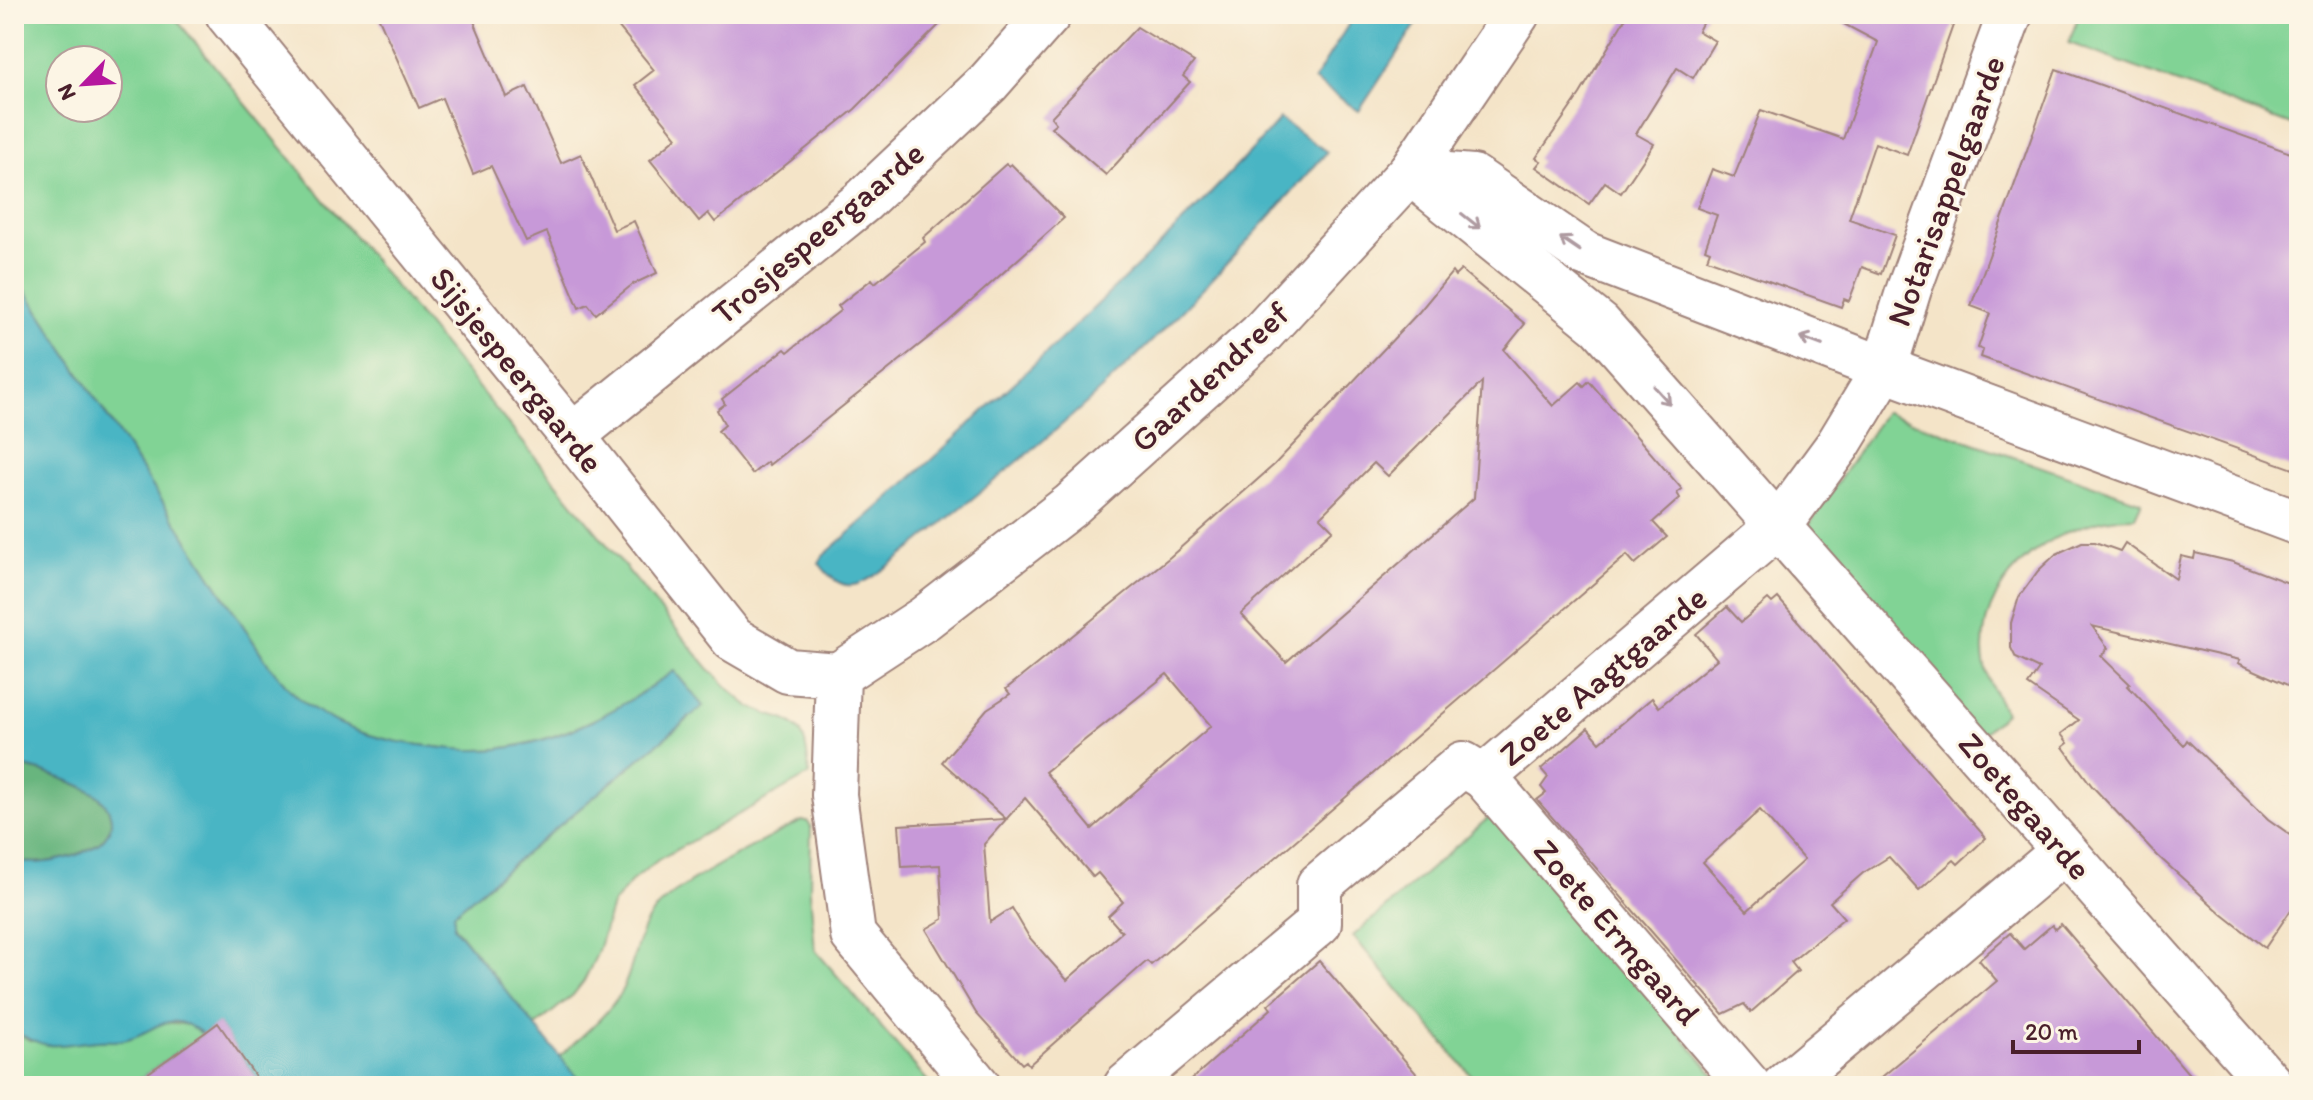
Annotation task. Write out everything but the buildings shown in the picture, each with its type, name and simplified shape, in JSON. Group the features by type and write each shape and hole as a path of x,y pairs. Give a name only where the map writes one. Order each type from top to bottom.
{"street":[{"name":"Sijsjespeergaarde","path":"228,14 733,639 788,671 838,675"},
{"name":"Trosjespeergaarde","path":"572,436 862,202 988,83 1049,14"},
{"name":"Gaardendreef","path":"838,675 925,618 1070,506 1261,334 1410,172 1517,14"},
{"name":"Notarisappelgaarde","path":"1884,369 1909,289 2010,14"},
{"path":"1410,172 1473,177 1585,254 2299,523"},
{"name":"Zoetegaarde","path":"1410,172 1600,325 2272,1086"},
{"name":"Zoete Aagtgaarde","path":"1126,1086 1319,923 1319,885 1463,764 1484,777 1779,525 1838,445 1884,369"},
{"path":"838,675 834,795 853,935 978,1086"},
{"name":"Zoete Ermgaard","path":"1484,777 1749,1086"},
{"path":"1784,1086 2064,851"}],"green space":[{"path":"14,14 172,14 708,668 751,707 796,727 804,740 809,775 658,860 633,880 612,905 597,954 584,981 573,995 534,1027 454,926 454,913 703,706 674,671 612,710 545,739 498,749 434,747 383,739 340,724 301,700 268,664 14,273"},
{"path":"2079,14 2299,14 2299,128 2069,43"},
{"path":"1885,412 2142,502 2135,517 2108,519 2055,538 2012,573 1996,596 1986,622 1983,650 1987,675 2005,713 1976,740 1805,531"},
{"path":"14,764 62,778 98,796 111,819 108,833 98,844 65,859 28,863 14,861"},
{"path":"1494,813 1724,1086 1480,1086 1353,936"},
{"path":"807,821 811,827 810,891 815,950 932,1086 584,1086 559,1057 616,1000 651,915 678,890 698,877"},
{"path":"164,1022 190,1025 203,1034 130,1086 14,1086 14,1031 31,1041 123,1040"}],"water":[{"path":"1355,14 1423,14 1359,111 1314,80"},
{"path":"1280,119 1327,152 1163,330 1067,421 887,567 853,585 842,584 829,575 819,563 823,556 1057,343 1199,205"},
{"path":"14,273 268,664 292,692 314,709 340,724 383,739 477,750 522,745 569,731 633,698 674,671 703,706 454,913 454,927 584,1086 262,1086 218,1024 203,1034 179,1022 170,1022 123,1040 55,1045 37,1042 14,1031 14,861 46,862 83,852 98,844 108,833 111,819 104,802 88,790 62,778 14,764"}]}
